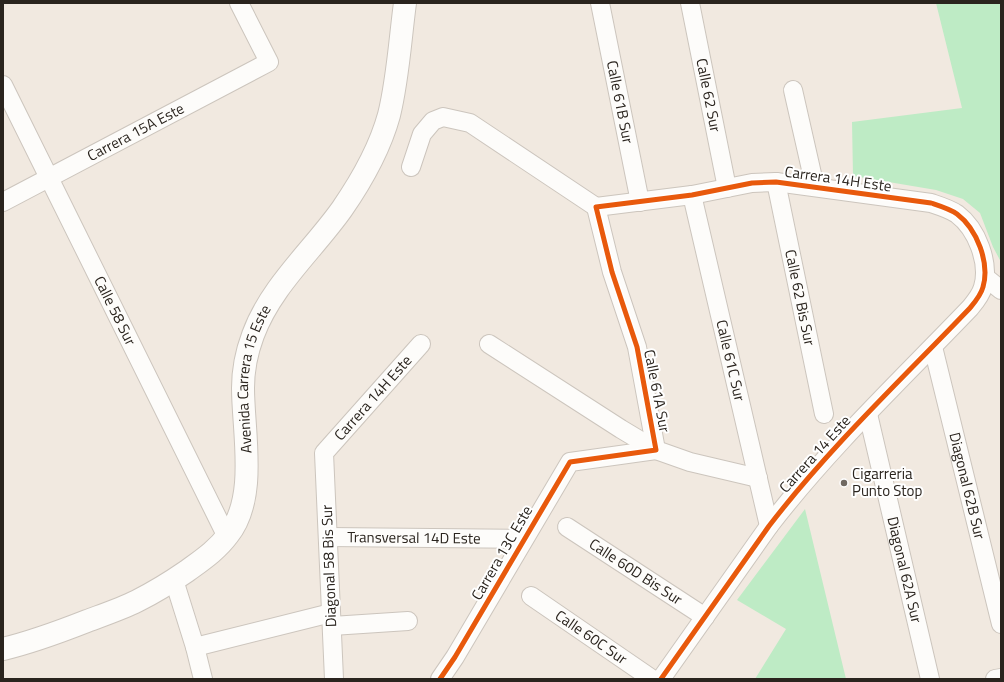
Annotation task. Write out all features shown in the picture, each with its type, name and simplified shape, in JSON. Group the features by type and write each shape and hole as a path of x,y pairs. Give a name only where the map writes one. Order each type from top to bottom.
{"main road":[{"name":"Avenida Carrera 15 Este","path":"3,649 52,635 135,602 174,580 203,560 227,537 237,521 243,503 246,486 243,386 248,353 253,335 280,285 325,232 343,208 369,164 380,141 388,116 392,95 405,3"}],"street":[{"name":"Carrera 15A Este","path":"3,202 269,62 239,3"},
{"name":"Calle 61B Sur","path":"600,3 640,202"},
{"name":"Calle 62 Sur","path":"690,3 727,188"},
{"name":"Calle 58 Sur","path":"3,85 227,537"},
{"path":"793,90 815,187"},
{"path":"411,167 422,134 434,121 443,117 457,120 470,123 596,207"},
{"name":"Carrera 14H Este","path":"596,207 692,195 752,184 776,182 931,203 952,211 964,220 972,229 993,275"},
{"name":"Calle 62 Bis Sur","path":"776,182 824,414"},
{"name":"Calle 61C Sur","path":"692,195 769,526"},
{"name":"Calle 61A Sur","path":"596,207 612,272 637,347 656,450"},
{"path":"993,275 1001,290"},
{"name":"Carrera 14 Este","path":"661,679 769,526 793,496 832,452 970,308 993,275"},
{"name":"Carrera 14H Este","path":"324,452 422,344"},
{"name":"Calle 61A Sur","path":"489,344 656,450 690,462 758,478"},
{"name":"Diagonal 62B Sur","path":"933,347 1001,624"},
{"name":"Diagonal 62A Sur","path":"868,414 930,679"},
{"name":"Calle 61A Sur","path":"570,462 656,450"},
{"name":"Diagonal 58 Bis Sur","path":"324,452 334,679"},
{"name":"Carrera 13C Este","path":"440,679 455,657 570,462"},
{"name":"Calle 60D Bis Sur","path":"567,527 705,617"},
{"name":"Transversal 14D Este","path":"328,537 524,539"},
{"path":"174,580 204,679"},
{"name":"Calle 60C Sur","path":"531,596 652,679"},
{"path":"195,647 332,620 408,622"},
{"path":"995,679 1001,678"}],"green space":[{"path":"936,3 1001,3 1001,262 993,247 980,213 963,199 936,190 853,176 852,122 962,108"},
{"path":"805,509 846,679 755,679 786,629 737,600"}],"cycle path":[{"path":"440,679 455,657 570,462 656,450 637,347 612,272 596,207 692,195 752,183 776,182 931,203 954,212 964,220 976,237 983,257 985,278 982,290 976,301 841,441 792,497 769,526 661,679"}],"place":[{"name":"Cigarreria Punto Stop","path":"844,483"}]}
